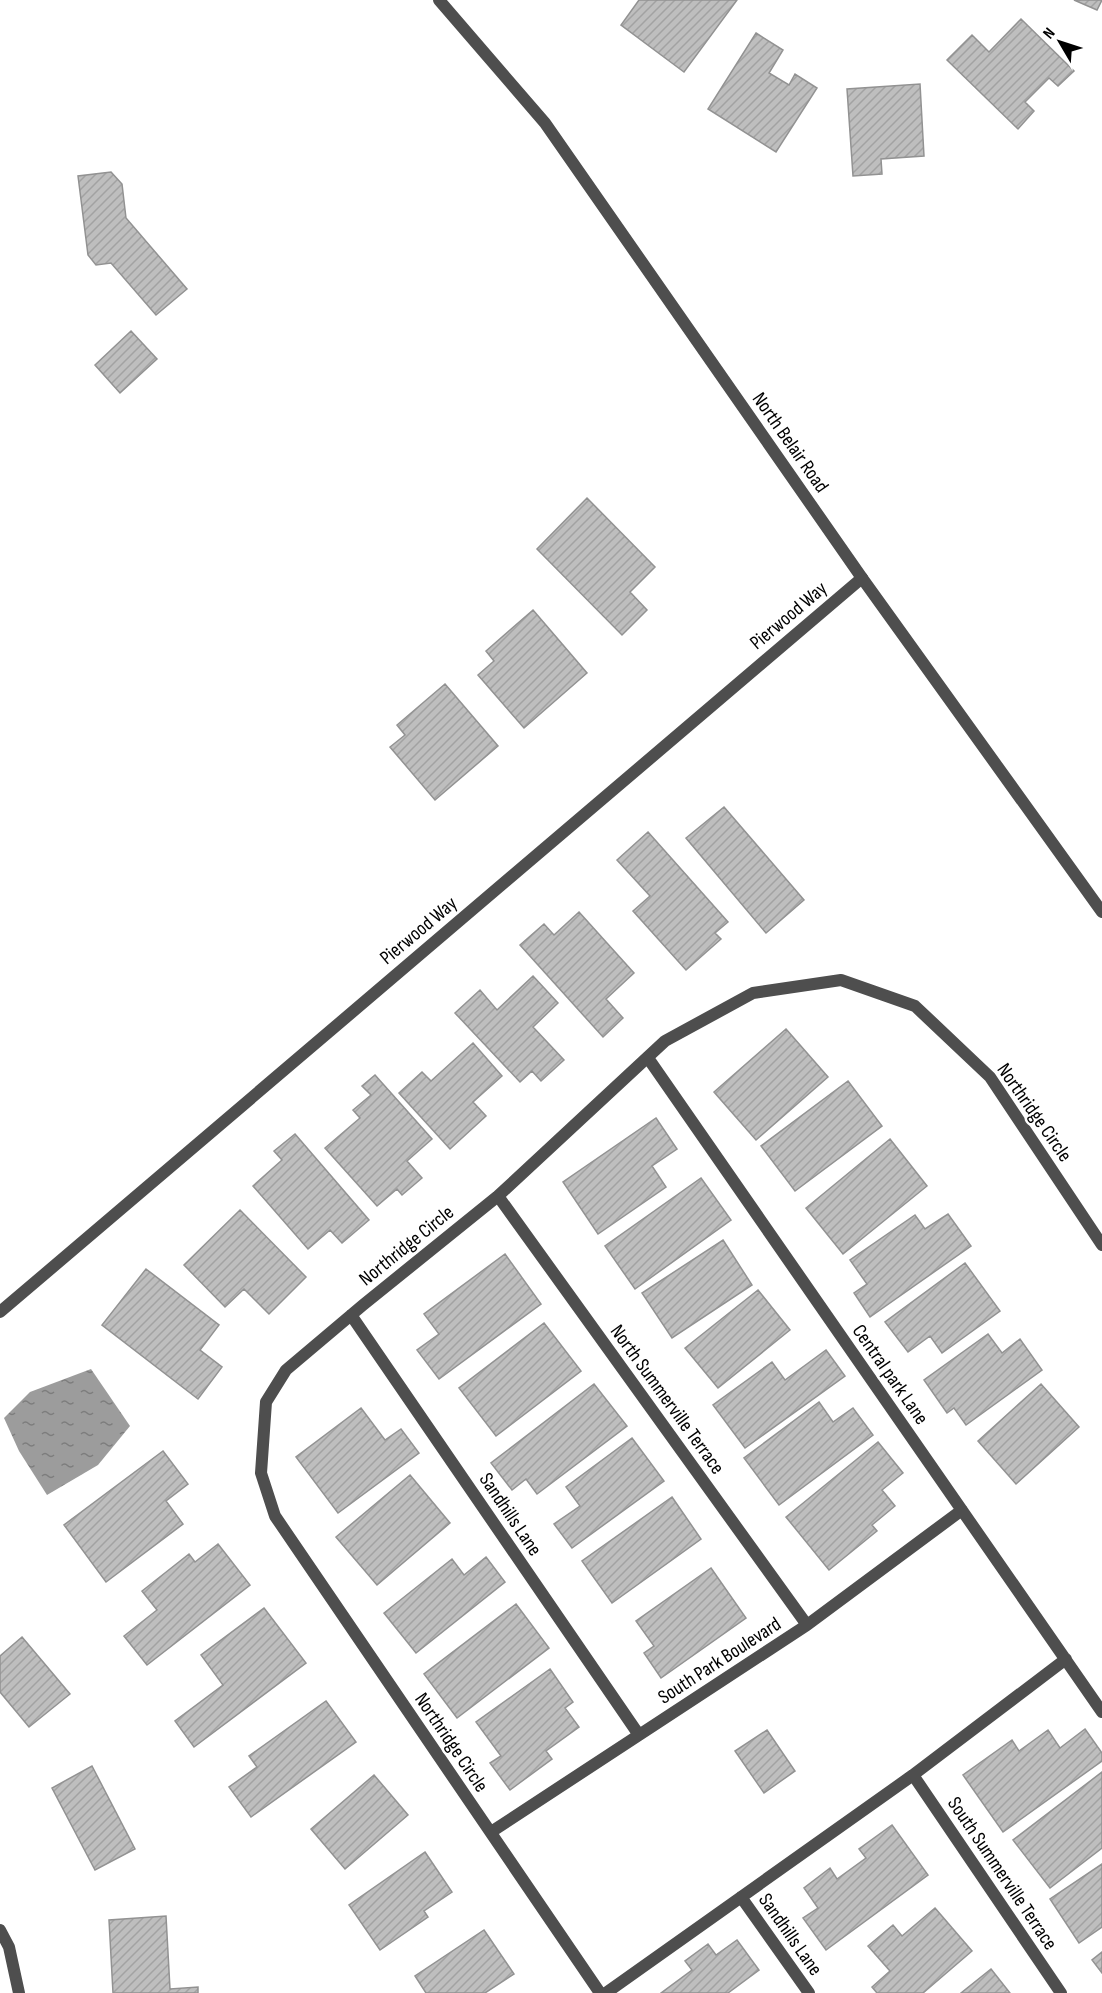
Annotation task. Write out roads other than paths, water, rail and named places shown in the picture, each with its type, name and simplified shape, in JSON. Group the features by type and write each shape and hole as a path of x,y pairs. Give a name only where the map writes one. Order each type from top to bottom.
{"street":[{"name":"North Belair Road","path":"445,2 545,123 862,578 1102,912"},
{"name":"Pierwood Way","path":"0,1312 862,578"},
{"name":"Northridge Circle","path":"600,1993 275,1516 261,1473 266,1402 286,1370 498,1196 666,1041 753,993 841,980 915,1006 990,1077 1102,1245"},
{"name":"Central park Lane","path":"648,1058 1102,1712"},
{"name":"North Summerville Terrace","path":"498,1196 807,1625"},
{"name":"Sandhills Lane","path":"351,1315 639,1736"},
{"name":"South Park Boulevard","path":"491,1832 807,1625 962,1510"},
{"path":"606,1993 913,1774 1065,1659"},
{"name":"South Summerville Terrace","path":"913,1774 1061,1993"},
{"name":"Sandhills Lane","path":"741,1897 809,1993"},
{"path":"0,1930 9,1947 19,1993"}],"water":[{"path":"91,1369 130,1426 98,1465 47,1495 19,1451 4,1418 30,1392"}]}
